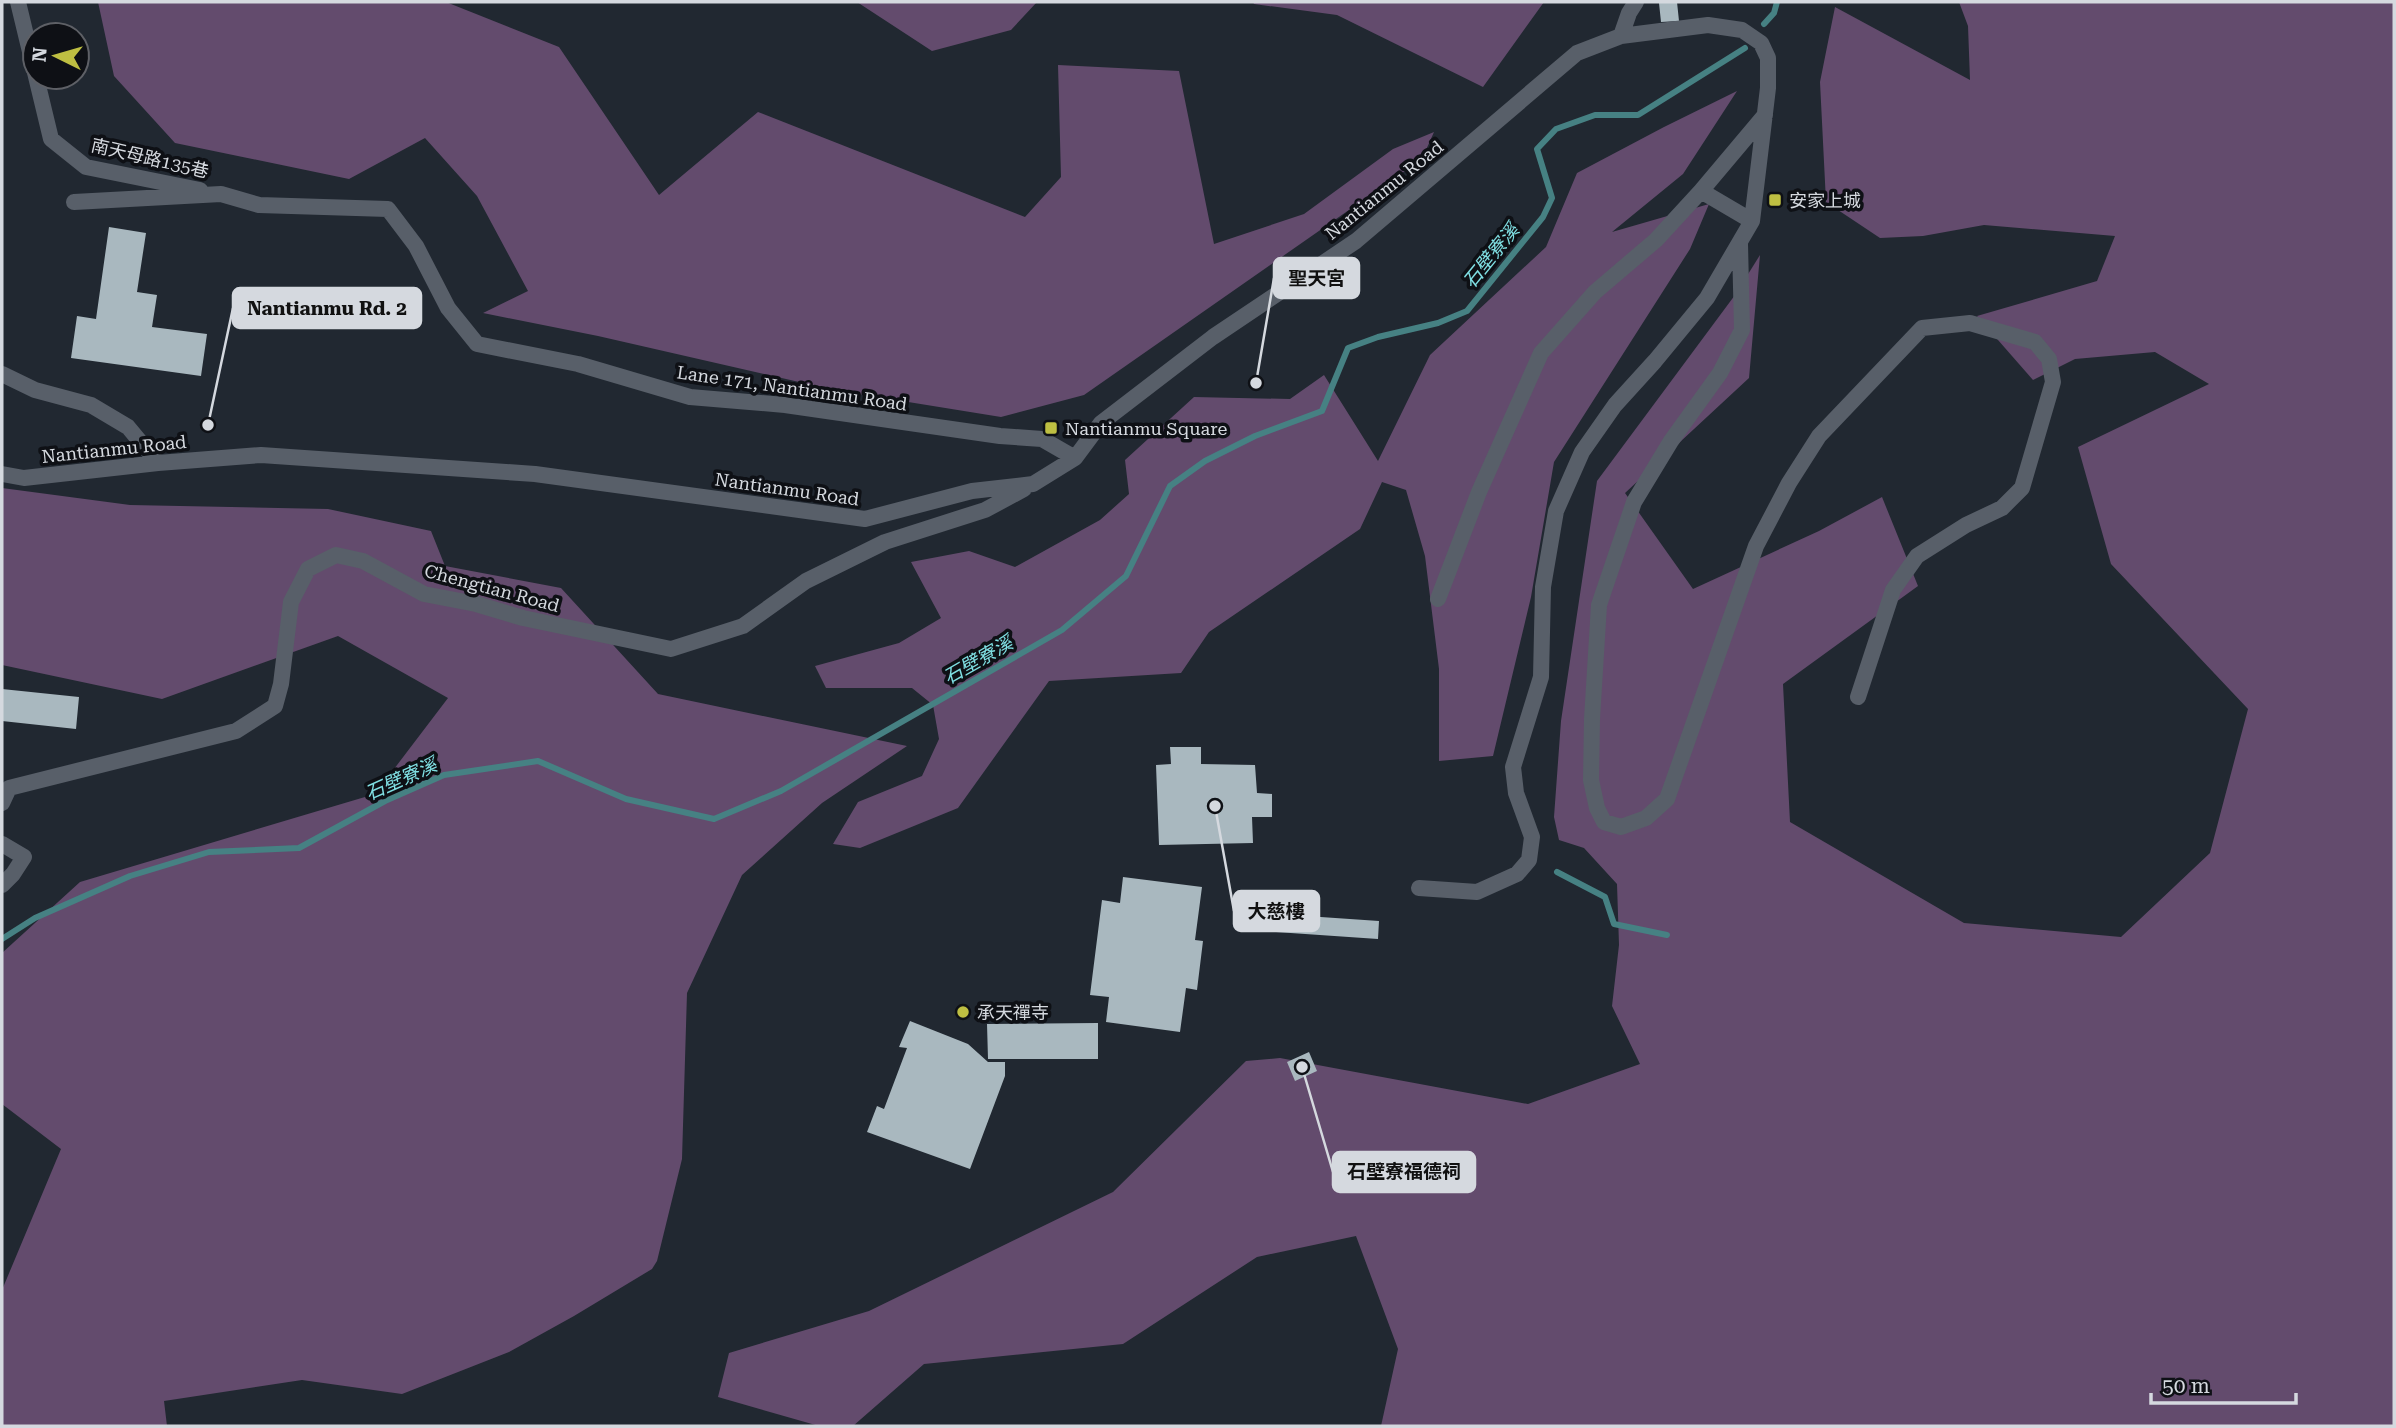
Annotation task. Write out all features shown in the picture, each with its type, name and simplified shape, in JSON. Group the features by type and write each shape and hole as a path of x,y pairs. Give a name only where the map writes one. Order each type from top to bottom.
{"street":[{"name":"南天母路135巷","path":"18,2 51,139 86,167 221,194"},
{"path":"1621,36 1636,2"},
{"name":"Nantianmu Road","path":"2,474 24,478 158,463 261,456 535,474 865,519 972,491 1033,484 1075,458 1101,423 1213,337 1356,241 1577,54 1621,36 1708,25 1742,30 1761,43 1768,58 1765,115 1752,221"},
{"path":"1438,599 1479,492 1541,353 1595,292 1656,240 1765,115"},
{"path":"1419,888 1477,891 1517,874 1529,860 1532,837 1516,793 1513,766 1541,677 1543,587 1556,511 1582,452 1615,405 1706,298 1752,221 1701,191"},
{"name":"Lane 171, Nantianmu Road","path":"74,202 221,194 259,205 388,209 416,246 448,308 477,344 578,364 690,397 785,405 1000,436 1042,439 1075,458"},
{"path":"1740,243 1742,330 1720,373 1671,441 1634,502 1599,605 1591,780 1597,808 1604,822 1622,827 1646,818 1667,799 1756,546 1789,482 1819,436 1922,328 1970,323 2035,342 2049,359 2053,382 2022,488 2002,508 1966,525 1917,556 1893,590 1858,697"},
{"path":"2,374 35,390 91,405 128,426 158,463"},
{"name":"Chengtian Road","path":"4,792 236,731 275,706 281,684 291,602 308,569 337,555 363,561 424,594 671,649 743,626 806,581 885,542 985,510 1033,484"},
{"path":"2,844 24,857 2,885"}],"shaded area":[{"path":"98,2 446,2 559,47 659,195 758,112 1025,217 1061,177 1058,65 1179,71 1214,244 1304,214 1393,149 1434,132 1422,159 1084,395 1001,417 834,390 598,336 483,313 528,291 477,196 425,138 349,179 175,143 114,76"},
{"path":"857,2 1037,2 1011,30 932,51"},
{"path":"1253,2 1544,2 1483,87 1337,15"},
{"path":"1959,2 2394,2 2394,1426 1381,1426 1398,1349 1356,1236 1257,1257 1123,1344 924,1364 853,1426 819,1426 718,1397 729,1353 869,1311 1113,1192 1246,1061 1280,1058 1528,1104 1640,1064 1612,1006 1619,945 1617,884 1584,848 1559,840 1554,817 1561,721 1597,481 1735,295 1760,255 1749,378 1625,493 1693,589 1819,531 1882,497 1918,586 1783,684 1790,822 1964,923 2121,937 2210,853 2248,709 2111,564 2078,447 2209,384 2155,352 2075,359 2033,380 1977,316 2097,281 2115,236 1984,225 1923,236 1880,238 1826,202 1820,82 1835,7 1970,80 1968,26"},
{"path":"1737,91 1683,174 1612,232 1709,204 1690,249 1554,462 1531,597 1493,756 1439,761 1439,669 1425,556 1406,490 1382,482 1360,529 1209,632 1181,673 1049,681 958,808 860,848 833,844 858,802 922,776 939,739 933,705 912,688 826,688 815,666 899,643 941,618 911,562 969,551 1015,567 1100,520 1129,494 1125,460 1194,397 1290,399 1324,375 1378,461 1430,355 1546,247 1577,173"},
{"path":"2,488 130,505 328,509 431,531 445,566 561,588 658,694 907,746 822,803 742,875 687,993 682,1159 657,1261 652,1269 509,1352 402,1394 302,1380 164,1401 167,1426 2,1426 2,1290 61,1149 2,1104 2,953 80,882 375,794 448,698 338,636 162,699 2,665"}],"building":[{"path":"1677,2 1679,21 1661,22 1659,3"},
{"path":"109,227 146,233 137,292 157,295 152,327 207,334 201,376 71,358 77,316 96,319"},
{"path":"2,689 79,697 76,729 2,721"},
{"path":"1170,747 1201,747 1201,764 1255,765 1257,793 1272,794 1272,817 1252,817 1253,843 1159,845 1156,765 1171,764"},
{"path":"1123,877 1202,887 1195,940 1203,941 1197,990 1186,988 1180,1032 1106,1022 1109,997 1090,995 1102,900 1120,903"},
{"path":"1277,914 1379,921 1378,939 1276,932"},
{"path":"910,1021 968,1044 988,1062 1005,1062 1005,1076 970,1169 867,1132 877,1106 884,1109 907,1048 899,1047"},
{"path":"1098,1023 1098,1059 988,1059 987,1024"},
{"path":"1309,1052 1317,1071 1295,1081 1287,1062"}],"waterway":[{"name":"石壁寮溪","path":"1764,24 1774,13 1777,2"},
{"name":"石壁寮溪","path":"2,939 35,918 130,876 209,852 299,848 385,801 444,775 538,761 626,799 714,819 781,791 1062,630 1126,576 1170,486 1205,461 1255,436 1322,411 1348,348 1378,337 1438,323 1467,311 1543,217 1552,198 1537,149 1556,129 1595,115 1638,115 1745,48"},
{"path":"1557,872 1605,897 1614,924 1667,935"}],"place":[{"name":"安家上城","path":"1775,200"},
{"name":"聖天宮","path":"1256,383"},
{"name":"Nantianmu Rd. 2","path":"208,425"},
{"name":"Nantianmu Square","path":"1051,428"},
{"name":"大慈樓","path":"1215,806"},
{"name":"承天禪寺","path":"963,1012"},
{"name":"石壁寮福德祠","path":"1302,1067"}]}
